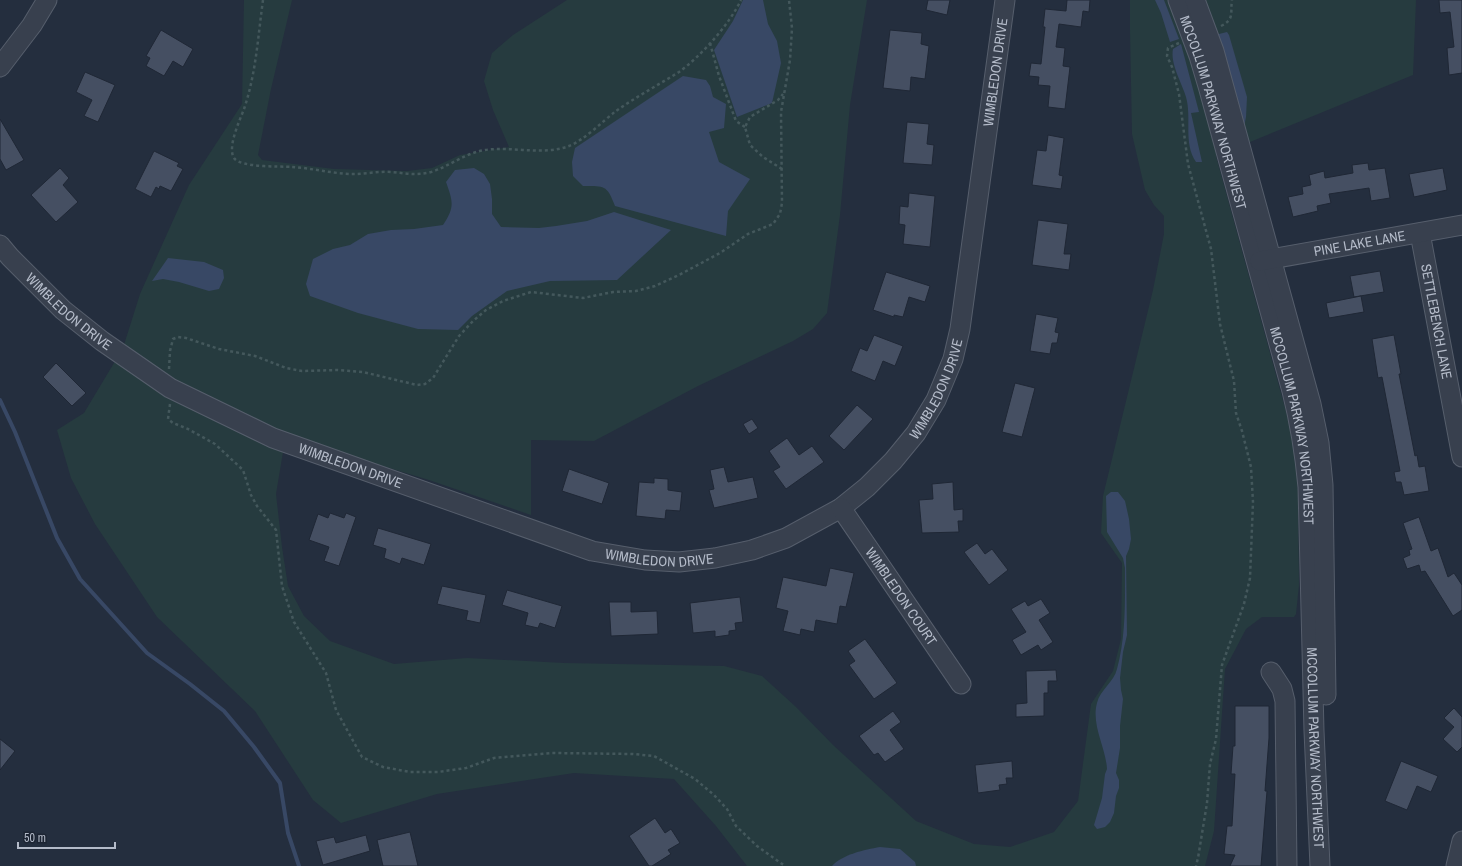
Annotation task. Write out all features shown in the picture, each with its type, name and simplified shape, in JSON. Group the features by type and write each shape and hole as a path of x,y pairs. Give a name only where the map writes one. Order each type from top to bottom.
{"street":[{"path":"0,67 32,26 47,0"},
{"name":"WIMBLEDON DRIVE","path":"0,245 63,310 102,342 170,388 273,438 592,551 652,560 679,562 715,558 752,550 786,538 841,508 867,487 893,461 916,432 936,400 953,359 960,329 1005,0"},
{"name":"MCCOLLUM PARKWAY NORTHWEST","path":"1178,0 1200,35"},
{"name":"MCCOLLUM PARKWAY NORTHWEST","path":"1195,0 1208,86 1313,410 1323,485 1327,771 1331,866"},
{"name":"PINE LAKE LANE","path":"1264,260 1462,225"},
{"name":"SETTLEBENCH LANE","path":"1420,233 1462,457"},
{"name":"MCCOLLUM PARKWAY NORTHWEST","path":"1264,260 1301,427 1306,457 1314,731 1320,866"},
{"name":"WIMBLEDON COURT","path":"841,508 961,684"},
{"path":"1270,672 1282,689 1285,701 1287,866"},
{"path":"1456,866 1462,841"}],"path":[{"path":"263,0 251,84 233,140 232,150 234,158 241,163 277,167 355,174 390,172 409,175 430,172 471,152 486,150 559,150 571,146 630,102 680,70 710,43 730,20 741,0"},
{"path":"169,374 170,351 173,339 178,337 186,338 219,349 255,356 286,368 302,371 338,370 363,372 417,385 425,384 433,378 459,336 473,321 486,310 503,301 531,292 583,298 613,292 636,291 655,286 720,253 748,234 773,224 780,214 782,196 783,170 781,134 784,93 790,60 792,28 789,0"},
{"path":"1196,866 1207,803 1210,764 1216,740 1222,664 1244,604 1250,578 1253,525 1251,467 1236,413 1234,381 1220,324 1211,249 1188,164 1179,94 1168,56 1168,48 1227,23 1232,17 1232,0"},
{"path":"710,43 719,76 736,121 745,127 750,144 763,157 783,170"},
{"path":"745,127 750,117 778,100 784,93"},
{"path":"171,398 168,419 173,424 188,429 215,444 243,470 254,500 276,530 282,586 294,622 326,673 336,710 362,757 383,767 410,772 438,772 466,768 494,758 552,753 633,754 654,756 695,779 714,795 727,809 736,826 757,846 785,866"}],"green space":[{"path":"244,0 292,0 271,89 258,155 262,160 334,169 407,171 432,168 460,155 509,147 493,110 484,81 492,53 513,35 567,0 867,0 850,105 840,215 827,313 813,329 793,341 698,386 594,441 531,440 531,515 429,480 356,458 297,437 283,452 276,494 288,586 304,616 330,641 394,664 467,658 564,663 724,666 762,676 796,707 833,745 916,821 974,844 1010,847 1054,832 1078,801 1091,704 1113,671 1121,639 1122,563 1101,533 1103,496 1153,290 1164,234 1164,216 1154,205 1145,190 1132,134 1130,0 1416,0 1413,75 1216,156 1293,437 1297,470 1299,585 1296,614 1294,617 1262,617 1246,629 1225,669 1214,831 1205,866 747,866 716,826 674,779 574,773 437,794 341,823 313,800 255,711 157,617 95,524 71,478 57,430 84,413 123,348 140,294 189,185 242,104"}],"water":[{"path":"743,0 763,0 768,24 777,41 781,63 772,103 737,117 714,50 733,21"},
{"path":"1155,0 1164,0 1179,39 1170,42 1161,13"},
{"path":"1227,32 1247,97 1244,127 1215,35"},
{"path":"1181,44 1199,112 1191,113 1202,162 1196,162 1192,155 1189,139 1188,105 1173,61 1173,49"},
{"path":"683,76 706,80 710,86 713,97 726,104 724,128 709,132 719,162 750,179 728,211 726,236 615,206 607,190 596,186 583,186 573,176 572,162 575,148"},
{"path":"474,168 484,174 490,184 492,214 501,227 539,228 556,226 587,221 614,212 671,230 617,280 550,281 507,291 472,316 458,330 418,329 358,313 310,296 306,284 313,259 333,249 350,245 368,234 391,230 414,229 443,225 450,214 452,204 446,182 455,170"},
{"path":"168,258 204,262 223,270 224,278 219,289 209,291 163,279 152,281"},
{"path":"1111,492 1118,492 1125,501 1131,539 1126,556 1127,635 1123,652 1120,678 1123,699 1120,726 1120,748 1116,773 1119,780 1119,788 1116,796 1114,813 1110,822 1105,827 1097,829 1094,825 1102,798 1107,769 1097,728 1097,703 1117,669 1122,644 1124,618 1125,568 1123,558 1107,532 1106,496"},
{"path":"880,847 900,849 915,862 916,866 832,866 842,858 861,851"}],"building":[{"path":"928,0 950,0 947,15 926,10"},
{"path":"1067,0 1090,0 1089,12 1083,11 1081,27 1059,24 1056,47 1065,48 1063,66 1070,67 1065,109 1048,107 1050,86 1038,85 1039,77 1029,76 1031,63 1041,64 1045,27 1043,27 1045,9 1066,11"},
{"path":"1439,0 1462,0 1462,73 1449,75 1447,48 1454,47 1450,12 1440,13"},
{"path":"161,30 193,49 183,67 173,61 164,76 146,66 150,58 146,56"},
{"path":"890,30 922,33 921,44 929,46 925,79 911,77 910,91 883,88"},
{"path":"85,72 115,85 98,122 84,116 92,100 76,92"},
{"path":"0,119 24,160 6,170 0,159"},
{"path":"907,122 929,124 927,144 934,145 932,165 903,163"},
{"path":"1048,135 1064,138 1059,175 1063,176 1061,189 1032,185 1037,150 1046,151"},
{"path":"154,151 179,163 177,166 183,169 171,191 160,186 159,189 156,187 151,197 135,189"},
{"path":"1368,163 1369,170 1385,168 1390,198 1371,201 1369,188 1329,194 1331,203 1317,206 1318,211 1293,217 1288,197 1303,194 1302,187 1311,185 1309,175 1324,171 1325,178 1353,173 1352,165"},
{"path":"60,168 69,178 63,185 78,202 56,222 31,195"},
{"path":"1443,168 1447,190 1414,197 1409,174"},
{"path":"909,193 935,196 930,247 903,244 905,225 899,224 900,206 908,207"},
{"path":"1038,220 1068,224 1064,254 1071,254 1069,270 1032,265"},
{"path":"1380,271 1384,292 1354,297 1350,276"},
{"path":"886,272 930,286 925,302 909,297 903,317 894,315 894,317 873,310"},
{"path":"1361,296 1364,312 1329,318 1326,303"},
{"path":"1036,314 1058,318 1055,332 1059,333 1057,343 1052,343 1050,354 1030,351"},
{"path":"874,335 903,346 895,366 883,361 875,381 851,371 860,348 867,351"},
{"path":"1394,335 1401,374 1399,374 1415,456 1417,455 1419,467 1425,466 1429,491 1404,495 1401,482 1396,482 1394,472 1400,471 1382,377 1378,378 1372,339"},
{"path":"56,363 86,393 72,406 43,377"},
{"path":"1015,383 1035,388 1022,437 1002,432"},
{"path":"857,405 873,419 844,450 829,436"},
{"path":"752,419 758,428 749,434 743,424"},
{"path":"787,438 799,455 812,446 824,462 786,489 773,471 780,467 769,451"},
{"path":"724,467 728,482 753,477 758,498 714,508 709,490 714,489 710,470"},
{"path":"569,469 609,483 602,504 562,491"},
{"path":"654,478 668,479 668,490 682,492 680,511 666,510 665,519 636,516 639,482 654,483"},
{"path":"953,482 954,510 963,509 963,521 958,521 959,532 922,533 919,500 933,499 932,484"},
{"path":"330,513 344,518 346,513 356,517 339,566 324,561 329,547 309,540 318,514 328,518"},
{"path":"1419,517 1431,551 1438,548 1448,577 1454,573 1462,585 1462,610 1453,616 1425,571 1421,572 1419,565 1407,569 1403,558 1410,555 1409,550 1412,549 1403,523"},
{"path":"378,528 431,544 424,565 402,558 400,564 384,558 386,549 373,545"},
{"path":"977,543 985,554 992,549 1008,570 989,585 964,552"},
{"path":"830,568 854,573 846,607 840,606 837,624 816,620 814,632 801,629 800,635 783,631 788,611 776,608 783,577 826,586"},
{"path":"442,586 486,595 480,623 466,620 468,611 437,604"},
{"path":"507,590 562,606 555,628 540,623 538,628 525,625 528,613 502,605"},
{"path":"740,597 743,622 735,623 736,630 729,631 729,635 715,637 715,631 693,633 690,603"},
{"path":"1041,599 1050,613 1039,620 1053,642 1041,650 1038,645 1021,655 1012,640 1026,632 1011,609 1025,601 1028,606"},
{"path":"609,602 631,602 631,612 657,611 658,634 611,636"},
{"path":"865,639 897,683 874,699 849,665 855,661 848,651"},
{"path":"1056,670 1057,681 1048,681 1048,693 1044,693 1044,716 1016,717 1016,704 1027,703 1026,671"},
{"path":"1235,706 1269,706 1269,738 1265,791 1267,791 1261,866 1230,866 1235,855 1224,854 1227,826 1232,826 1235,774 1231,774 1233,746 1235,746"},
{"path":"1454,708 1462,717 1462,747 1457,752 1443,739 1454,727 1444,718"},
{"path":"893,711 901,722 890,730 904,749 885,762 878,753 874,755 859,736"},
{"path":"0,739 15,751 0,770"},
{"path":"1012,761 1013,778 1006,778 1007,784 999,785 1000,790 978,793 975,765"},
{"path":"1401,761 1438,776 1431,792 1417,786 1407,810 1385,801"},
{"path":"655,818 665,833 671,829 680,843 668,850 671,854 652,866 649,866 629,836"},
{"path":"410,832 418,866 383,866 377,840"},
{"path":"366,835 370,851 323,865 316,841 334,837 336,843"}],"waterway":[{"path":"0,400 15,432 57,538 80,579 147,653 224,711 254,747 280,783 288,833 299,866"}]}
